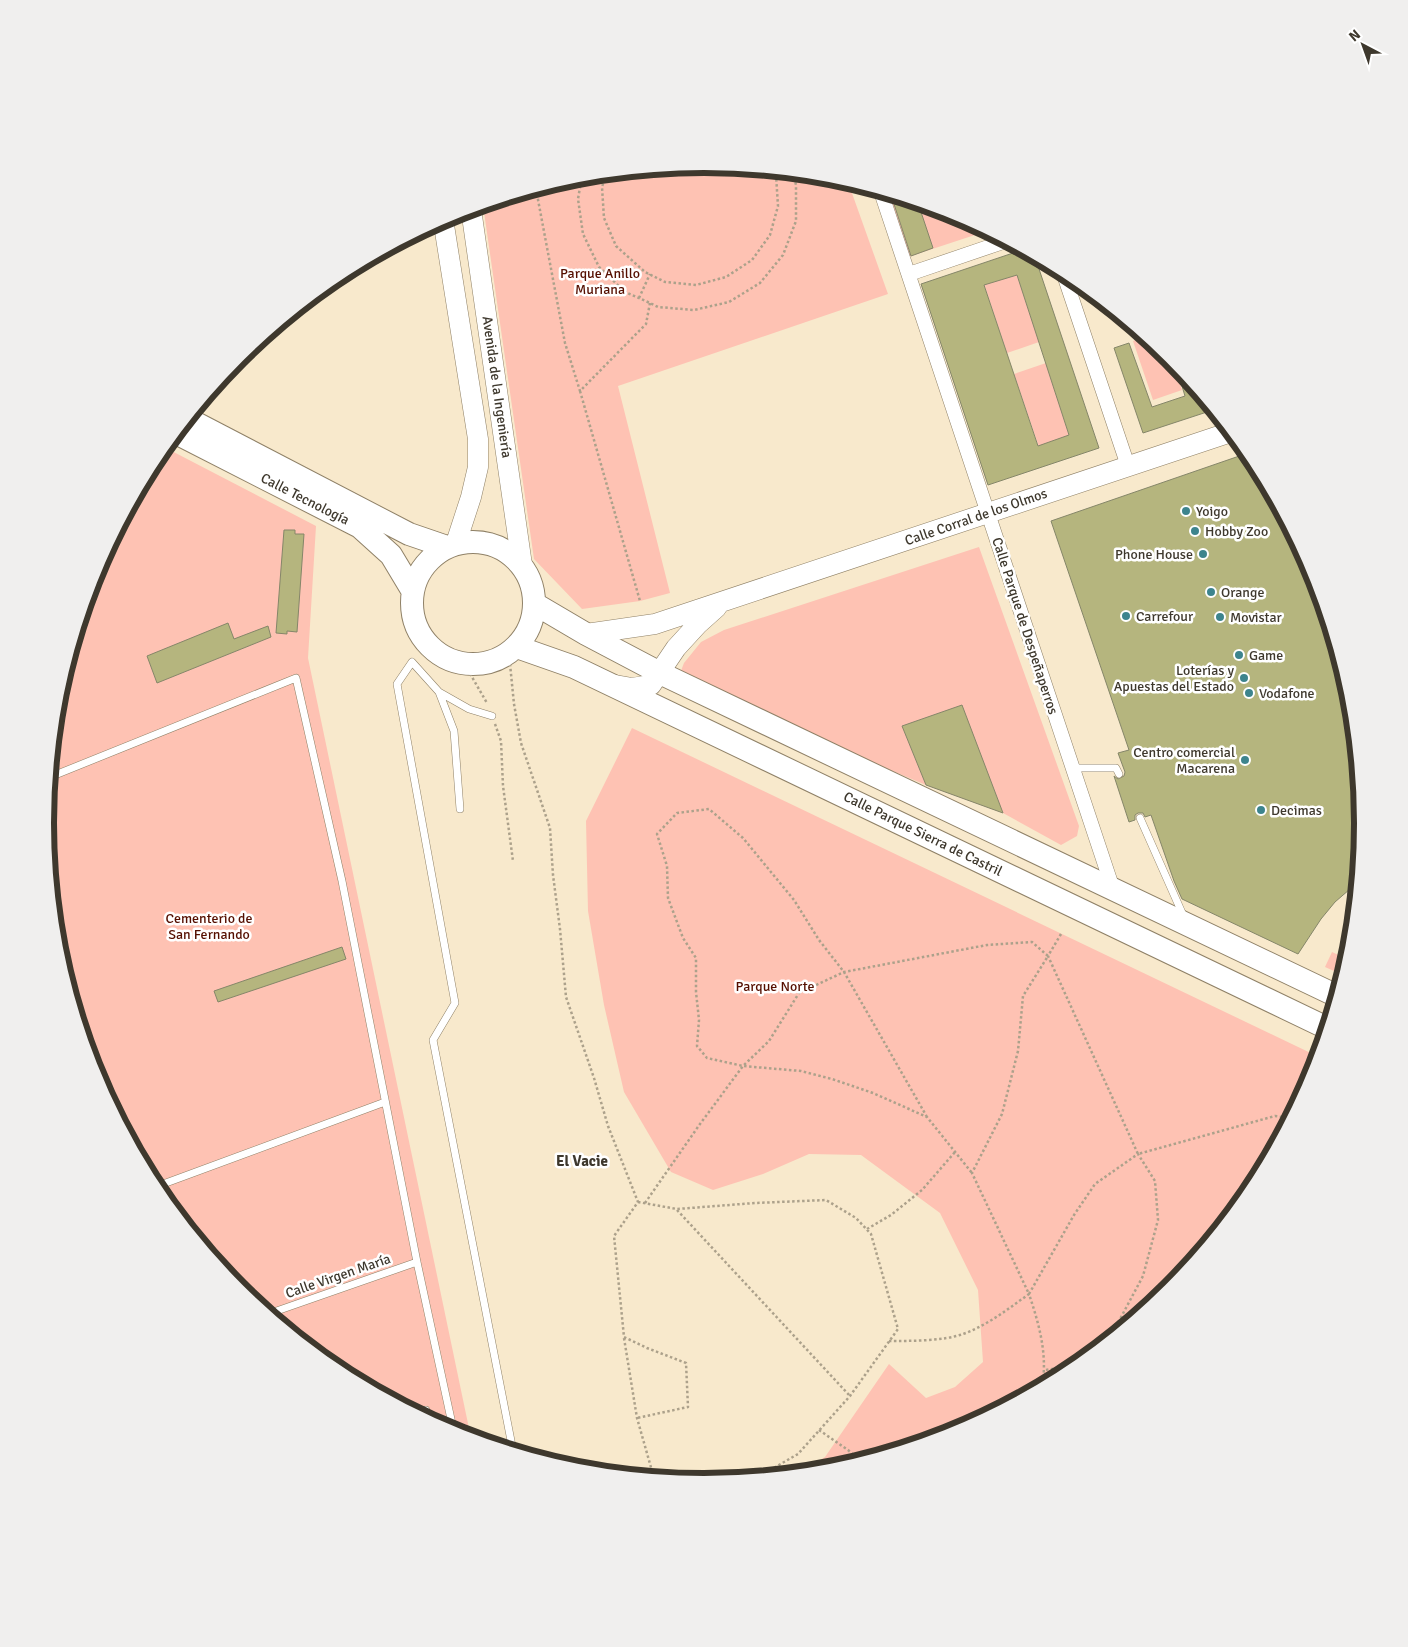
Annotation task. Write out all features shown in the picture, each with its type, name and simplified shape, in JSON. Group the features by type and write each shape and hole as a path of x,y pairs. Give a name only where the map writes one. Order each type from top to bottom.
{"main road":[{"name":"Calle Tecnología","path":"193,422 409,534 451,545"},
{"name":"Calle Tecnología","path":"182,436 360,527 391,555 412,590"},
{"path":"480,541 504,549 522,564 532,583 535,604 530,627 513,650 486,664 465,665 434,651 414,624 412,590 424,564 451,545 480,541"},
{"path":"535,604 586,634 660,673 1332,993"},
{"name":"Calle Parque Sierra de Castril","path":"513,650 574,667 1322,1026"}],"street":[{"name":"Calle Parque de Despeñaperros","path":"883,199 1113,889"},
{"name":"Avenida de la Ingeniería","path":"472,217 522,564"},
{"name":"Avenida de la Ingeniería","path":"444,228 478,439 478,467 471,497 451,545"},
{"path":"909,274 999,244"},
{"path":"1067,285 1128,466"},
{"name":"Calle Corral de los Olmos","path":"586,634 655,624 1225,434"},
{"path":"612,685 632,688 651,685 676,648 722,602"}],"lane":[{"path":"492,716 469,709 439,692 412,662 398,684 455,1003 433,1040 512,1444"},
{"path":"56,774 296,678 342,881 417,1262 452,1423"},
{"path":"439,692 454,732 460,809"},
{"path":"1072,768 1116,768 1119,774"},
{"path":"1140,818 1187,924"},
{"path":"163,1184 385,1102"},
{"name":"Calle Virgen María","path":"275,1312 417,1262"}],"path":[{"path":"604,182 602,187 604,218 616,246 645,272 666,282 696,285 726,277 752,260 770,235 778,206 776,178"},
{"path":"580,185 578,199 583,234 599,266 625,292 658,307 694,310 729,302 760,283 783,255 796,221 795,180"},
{"path":"537,195 565,343 640,601"},
{"path":"639,298 650,274"},
{"path":"580,391 646,324 650,303"},
{"path":"513,650 514,704 521,743 550,828 566,996 608,1126 638,1202"},
{"path":"465,665 484,696 501,741 503,786 513,861"},
{"path":"927,1117 873,1093 832,1079 801,1071 743,1066 707,1058 697,1046 699,1020 696,992 696,958 683,938 668,898 667,866 657,834 677,813 709,809 743,838 794,900 819,940 844,972 927,1117 972,1173 1030,1294 1040,1329 1045,1370 1044,1378"},
{"path":"972,1173 1002,1114 1018,1051 1023,996 1061,934"},
{"path":"645,1203 743,1066 769,1041 799,993 844,972 987,945 1032,942 1048,956 1138,1154 1155,1181 1158,1220 1143,1276 1120,1321 1108,1332"},
{"path":"889,1341 923,1340 962,1335 992,1321 1030,1294 1074,1215 1095,1184 1138,1154 1275,1116 1284,1117"},
{"path":"867,1229 891,1215 922,1190 955,1152"},
{"path":"638,1202 677,1209 826,1200 856,1218 872,1234 898,1328 850,1396 798,1454 771,1470"},
{"path":"638,1202 614,1236 624,1337 637,1418 652,1471"},
{"path":"677,1209 850,1396"},
{"path":"624,1337 686,1363 688,1406 637,1418"},
{"path":"1045,1370 1059,1368"},
{"path":"819,1430 855,1456"}],"green space":[{"name":"Parque Anillo Muriana","path":"704,173 747,175 789,179 851,190 888,294 618,386 670,593 640,601 582,609 534,559 484,212 536,195 577,186 661,175"},
{"path":"886,199 978,234 905,258"},
{"path":"981,275 1017,275 1039,342 1007,353"},
{"path":"1138,339 1164,364 1179,380 1182,390 1153,400 1133,341"},
{"path":"1046,363 1069,435 1042,456 1014,374"},
{"name":"Cementerio de San Fernando","path":"171,451 316,526 308,658 469,1429 416,1407 379,1387 343,1364 275,1312 215,1252 163,1185 121,1111 88,1033 66,950 55,866 54,824 55,781 66,697 88,614 103,575 141,498"},
{"path":"979,547 1079,826 1077,836 1061,845 1003,813 926,785 677,681 684,663 701,642 724,630"},
{"name":"Parque Norte","path":"632,728 1312,1054 1287,1111 1245,1185 1193,1252 1133,1312 1065,1364 1029,1387 992,1407 913,1439 872,1452 814,1464 825,1457 889,1364 926,1398 955,1387 983,1362 978,1290 940,1213 861,1155 809,1154 763,1174 713,1190 671,1172 624,1092 604,1005 588,911 586,821"},
{"path":"1332,952 1341,956 1337,972 1325,967"}],"building":[{"path":"893,202 921,211 933,248 911,256"},
{"path":"1015,252 1038,266 1099,448 988,485 921,284","holes":["1017,275 1069,435 1038,446 984,285"]},
{"path":"1129,343 1152,407 1185,396 1181,382 1207,412 1143,433 1114,348"},
{"name":"Centro comercial Macarena","path":"1240,456 1267,498 1305,575 1320,614 1342,697 1353,781 1354,824 1351,888 1335,902 1321,919 1298,954 1182,899 1151,815 1145,817 1143,813 1138,813 1135,815 1135,820 1129,822 1114,776 1118,779 1124,776 1125,772 1118,753 1129,750 1051,521"},
{"path":"284,530 295,530 295,534 304,534 297,632 287,631 287,634 276,633"},
{"path":"228,623 234,639 268,626 271,637 157,683 147,656"},
{"path":"962,705 1003,813 926,785 902,726"},
{"path":"342,947 346,959 218,1002 214,991"}],"place":[{"name":"Yoigo","path":"1186,511"},
{"name":"Hobby Zoo","path":"1195,531"},
{"name":"Phone House","path":"1203,554"},
{"name":"Orange","path":"1211,592"},
{"name":"Carrefour","path":"1126,616"},
{"name":"Movistar","path":"1220,617"},
{"name":"Game","path":"1239,655"},
{"name":"Loterías y Apuestas del Estado","path":"1244,678"},
{"name":"Vodafone","path":"1249,693"},
{"name":"Centro comercial Macarena","path":"1245,760"},
{"name":"Decimas","path":"1261,810"}],"district":[{"name":"El Vacie","path":"582,1161"}]}
